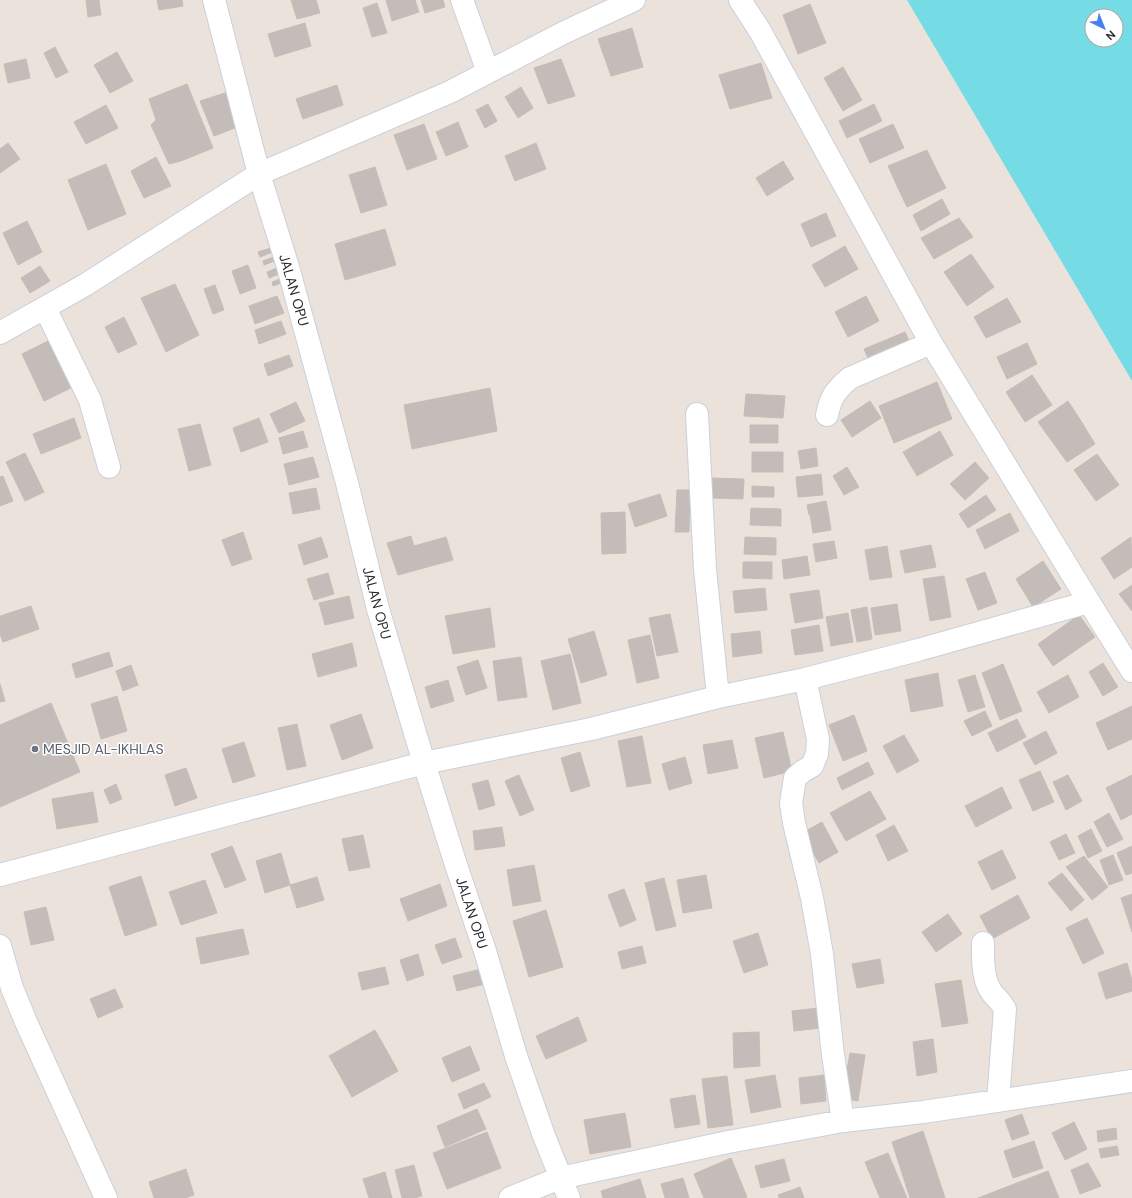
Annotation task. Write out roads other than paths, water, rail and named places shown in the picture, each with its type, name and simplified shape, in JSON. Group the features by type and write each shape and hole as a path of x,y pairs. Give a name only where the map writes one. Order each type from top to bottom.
{"street":[{"name":"JALAN OPU","path":"214,0 259,174 288,267 347,482 378,610 456,865 485,951 516,1056 544,1136 569,1198"},
{"path":"462,0 488,72"},
{"path":"0,333 85,285 259,174 450,92 565,32 634,0"},
{"path":"740,0 760,31 931,343 1132,671"},
{"path":"45,308 90,400 108,467"},
{"path":"827,416 830,401 834,394 840,386 850,378 931,343"},
{"path":"697,414 705,569 718,696"},
{"path":"0,875 424,763 591,729 718,696 805,679 918,650 1089,602"},
{"path":"805,679 818,739 817,754 812,766 795,778 791,803 794,823 812,898 822,954 833,1055 843,1121"},
{"path":"983,943 983,966 988,984 993,994 1001,1001 1005,1009 998,1101"},
{"path":"0,946 12,988 26,1022 106,1198"},
{"path":"510,1198 560,1178 728,1142 843,1121 922,1112 1132,1081"}],"water":[{"path":"907,0 1132,0 1132,381"}],"place":[{"name":"MESJID AL-IKHLAS","path":"35,749"}]}
